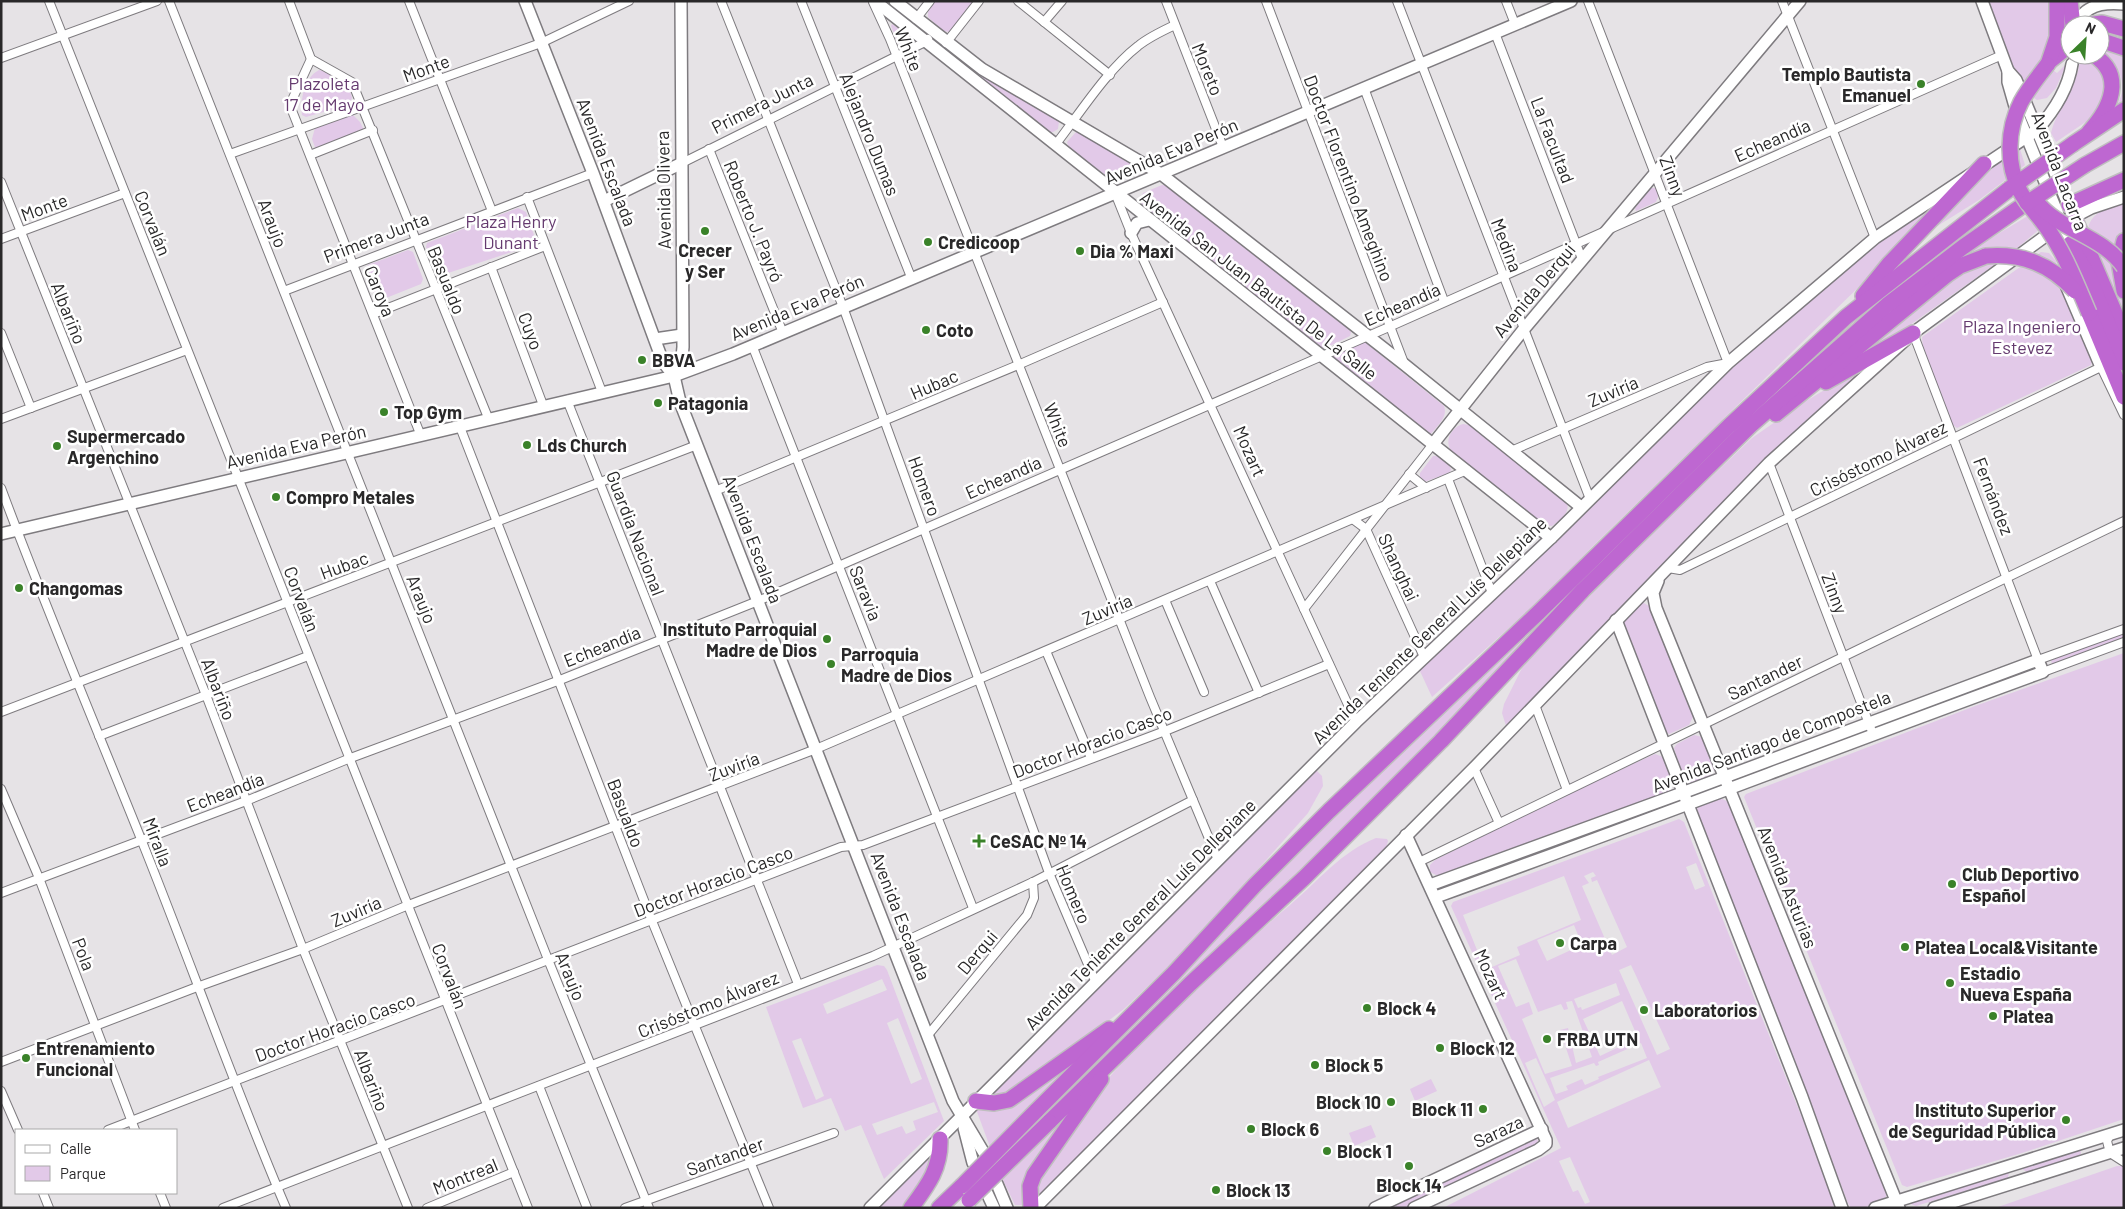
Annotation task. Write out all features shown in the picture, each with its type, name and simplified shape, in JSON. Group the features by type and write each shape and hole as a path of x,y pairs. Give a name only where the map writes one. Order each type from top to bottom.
{"highway":[{"path":"2057,1 2057,37 2050,65 2021,124 2017,153 2022,176 2042,209 2097,241 2124,267"},
{"path":"2070,1 2073,15"},
{"path":"2110,25 2124,29"},
{"path":"2110,43 2124,48"},
{"path":"2060,55 2020,102 2014,119 2009,154 2011,166 2024,198 2049,231 2063,254 2124,397"},
{"path":"2050,65 2060,61"},
{"path":"2089,132 2112,106 2116,96 2118,85 2107,65"},
{"path":"939,1208 1138,1009 1329,810 1578,574 1729,426 1846,317 2008,190 2089,132 2124,110"},
{"path":"965,1204 1118,1053 1304,878 1441,741 1589,584 1732,444 1822,360 1887,305 1963,247 2085,165 2124,143"},
{"path":"1846,317 1888,264 1984,164"},
{"path":"2124,180 2068,215 2124,334"},
{"path":"2124,240 2119,262 2124,291"},
{"path":"2064,247 2089,277 2124,364"},
{"path":"1732,444 1792,402 1948,274 1960,266 1986,256 2016,256 2037,262 2051,269 2075,291 2089,313"},
{"path":"1792,402 1913,333"},
{"path":"976,1101 994,1103 1009,1100 1138,1009"},
{"path":"1031,1208 1030,1186 1034,1175 1118,1053"},
{"path":"911,1208 934,1175 939,1160 940,1139"}],"street":[{"name":"Corvalán","path":"49,1 288,602 444,1003 528,1208"},
{"path":"1,58 157,1"},
{"name":"Araujo","path":"169,1 349,452 511,868 647,1204"},
{"path":"289,1 312,59 291,104 300,130"},
{"path":"409,1 492,211"},
{"name":"Avenida Escalada","path":"525,1 593,173 663,362 674,376 680,402 961,1117 973,1163"},
{"name":"Monte","path":"230,154 541,42 629,1"},
{"name":"Avenida Olivera","path":"674,376 682,357 680,1"},
{"name":"Homero","path":"722,1 843,307 1019,786 1049,873 1096,983"},
{"name":"Alejandro Dumas","path":"801,1 911,277"},
{"name":"Avenida San Juan Bautista De La Salle","path":"874,1 1551,538"},
{"name":"White","path":"874,1 1164,731 1218,860"},
{"name":"Avenida San Juan Bautista De La Salle","path":"895,1 946,43 1002,82 1162,174 1404,364 1581,507"},
{"path":"916,19 930,1"},
{"path":"946,43 979,1"},
{"path":"1018,1 1110,75"},
{"path":"1044,22 1062,1"},
{"name":"Moreto","path":"1166,1 1223,148"},
{"name":"Doctor Florentino Ameghino","path":"1266,1 1404,364"},
{"name":"Medina","path":"1397,1 1590,499"},
{"path":"1506,1 1515,24"},
{"name":"Avenida Eva Perón","path":"1,534 129,502 674,376 783,333 911,277 1162,174 1571,1"},
{"name":"Zinny","path":"1588,1 1728,363"},
{"path":"1782,1 1875,238"},
{"name":"Avenida Derqui","path":"1304,609 1408,474 1524,329 1800,1"},
{"name":"Avenida Lacarra","path":"1982,1 2008,71 2008,82 2068,215 2063,264 2065,284 2124,415"},
{"path":"2082,15 2092,7 2124,4"},
{"path":"1056,144 1110,75 1139,44 1175,25"},
{"name":"Primera Junta","path":"604,202 925,42 933,32"},
{"name":"La Facultad","path":"1495,33 1582,259"},
{"name":"Echeandía","path":"1,893 246,801 348,759 560,680 661,638 758,601 1577,244 2002,55"},
{"name":"Basualdo","path":"312,59 352,82 489,420"},
{"name":"Avenida Teniente General Luís Dellepiane","path":"870,1208 1356,722 1551,538 1728,363 1875,238 2032,133 2047,119 2065,90 2072,65"},
{"path":"1364,88 1444,301"},
{"name":"Caroya","path":"300,130 421,436"},
{"path":"310,154 373,130"},
{"name":"Avenida Lacarra","path":"2032,133 2068,215"},
{"name":"Roberto J. Payró","path":"709,149 783,333"},
{"name":"Primera Junta","path":"284,292 593,173"},
{"name":"Albariño","path":"1,182 206,695 303,950 408,1208"},
{"name":"Monte","path":"1,239 125,193"},
{"name":"Mozart","path":"1115,193 1131,233 1356,722"},
{"path":"1035,1208 1474,768 1769,464 1913,333 2029,250 2068,215 2124,197"},
{"path":"527,198 602,392"},
{"path":"1131,233 1137,223 1149,220"},
{"path":"373,314 545,246"},
{"path":"2029,250 2048,246 2064,247"},
{"name":"Cuyo","path":"490,267 543,405"},
{"name":"Hubac","path":"715,491 1018,365 1163,302"},
{"path":"1,333 31,408"},
{"name":"Fernández","path":"1913,333 2042,672"},
{"path":"655,339 682,335"},
{"name":"Saravia","path":"752,345 973,908"},
{"path":"1,419 187,350"},
{"name":"Zuviría","path":"1511,451 1707,367 1728,363"},
{"name":"Crisóstomo Álvarez","path":"1668,568 1680,570 2102,367"},
{"name":"Guardia Nacional","path":"567,400 722,787 798,984"},
{"name":"Basualdo","path":"460,427 560,680 652,921 696,1026 749,1163 769,1208"},
{"name":"Hubac","path":"1,712 392,564 697,445"},
{"name":"Zinny","path":"1769,464 1871,728"},
{"name":"Zuviría","path":"1,1062 197,987 303,950 406,906 722,787 898,715 979,678 1210,582 1467,470"},
{"path":"1408,474 1426,488"},
{"path":"1448,479 1492,593"},
{"name":"Miralla","path":"1,488 286,1208"},
{"name":"Shanghai","path":"1354,520 1366,529 1424,657"},
{"name":"Santander","path":"1419,862 2124,520"},
{"name":"Avenida Asturias","path":"1658,579 1653,593 1656,608 1897,1204"},
{"path":"1210,582 1259,692"},
{"path":"1165,600 1204,692"},
{"path":"1616,620 1802,1096 1842,1208"},
{"name":"Avenida Santiago de Compostela","path":"1436,897 1688,806 1871,728 2038,660 2124,629"},
{"name":"Avenida Santiago de Compostela","path":"1430,885 1724,777 2042,672 2124,642"},
{"path":"1046,651 1091,758"},
{"path":"99,736 308,656"},
{"name":"Doctor Horacio Casco","path":"111,1129 234,1080 444,1003 841,847 863,845 1164,731 1329,664"},
{"path":"1535,705 1567,790"},
{"path":"1474,768 1499,822"},
{"name":"Pola","path":"1,789 39,878 135,1129"},
{"name":"Crisóstomo Álvarez","path":"223,1208 276,1186 382,1148 590,1065 696,1026 894,946 1033,882 1193,800"},
{"name":"Mozart","path":"1406,835 1542,1129"},
{"name":"Derqui","path":"928,1035 1027,916 1034,898 1033,882"},
{"path":"539,1086 587,1208"},
{"path":"1,1091 18,1129"},
{"name":"Avenida Escalada","path":"961,1117 984,1153"},
{"name":"Saraza","path":"1375,1208 1542,1129 1546,1140 1538,1150 1414,1208"},
{"path":"1875,1208 1897,1204 2010,1164 2124,1130"},
{"name":"Santander","path":"625,1208 647,1204 749,1163 834,1133"},
{"path":"2110,1135 2107,1141 2110,1153 2124,1162"},
{"path":"2082,1144 2088,1160"},
{"path":"1934,1208 2124,1148"},
{"path":"2010,1164 2016,1181"},
{"name":"Montreal","path":"427,1208 514,1172"},
{"path":"996,1184 1006,1208"},
{"path":"986,1193 994,1208"},
{"path":"43,1194 49,1208"},
{"path":"160,1194 166,1208"}],"green space":[{"path":"935,1 975,1 949,32 943,31 928,17 928,12"},
{"path":"1988,1 2053,1 2055,26 2043,63 2057,73 2066,65 2056,88 2047,98 2037,100 2028,92 2020,82 2007,55"},
{"path":"892,24 912,38 913,42 905,46 898,43 891,26"},
{"path":"937,42 981,75 1059,121 1058,129 1048,132"},
{"path":"2110,47 2124,52 2124,102 2116,107 2122,93 2122,81 2110,60"},
{"path":"2079,65 2098,65 2112,82 2093,117 2056,142 2051,133 2054,123"},
{"name":"Plazoleta 17 de Mayo","path":"319,70 340,80 351,93 352,98 348,105 306,117 302,115 304,90 310,78"},
{"name":"Plazoleta 17 de Mayo","path":"353,115 360,122 364,130 316,150 312,139 315,128"},
{"path":"1076,132 1130,162 1134,169 1132,174 1114,181 1069,148 1067,142"},
{"path":"2016,147 2020,149 2025,165 1979,200 1931,230 1976,175"},
{"path":"1162,185 1169,186 1348,328 1351,332 1350,336 1326,348 1320,347 1144,207 1140,200 1143,193"},
{"path":"1651,188 1656,188 1659,194 1656,202 1636,211 1635,208"},
{"path":"1947,193 1869,277 1592,547 1548,593 1432,697 1419,669 1747,352 1872,247"},
{"path":"2124,203 2124,234 2118,282 2124,299 2124,313 2088,231 2092,219 2096,215 2106,209"},
{"path":"2046,205 2042,227 2015,250 1878,348 1829,377 1984,253 1838,354 1968,252"},
{"name":"Plaza Henry Dunant","path":"518,208 526,212 535,238 533,245 442,275 437,273 426,247 427,243"},
{"name":"Plaza Henry Dunant","path":"408,250 413,252 423,279 421,284 381,300 376,298 365,271 368,265"},
{"name":"Plaza Ingeniero Estevez","path":"2041,252 2049,253 2056,261 2059,288 2069,302 2093,358 2091,365 1957,428 1953,425 1923,349 1922,337"},
{"path":"1362,342 1366,343 1444,406 1445,414 1431,434 1428,434 1332,356"},
{"path":"1888,352 1641,588 1506,726 1502,713 1504,704 1522,668 1620,564 1752,438 1801,404"},
{"path":"1463,424 1469,425 1566,501 1567,509 1562,518 1552,526 1543,525 1452,452 1448,443 1450,435 1455,428"},
{"path":"1433,456 1444,460 1451,470 1449,473 1424,482 1420,478 1420,473"},
{"path":"1563,600 1439,734 1304,868 1139,1022 952,1208 948,1208 1161,997 1273,875"},
{"path":"1642,602 1649,606 1693,717 1689,725 1669,734 1664,730 1623,622"},
{"path":"2124,633 2124,638 2054,664 2051,662 2052,659"},
{"name":"Club Deportivo Español","path":"2124,653 2124,1119 2022,1153 1907,1187 1902,1185 1744,797 1746,794 1975,706"},
{"path":"1694,735 1702,737 1714,770 1708,778 1689,783 1683,777 1674,748 1677,744"},
{"path":"1655,754 1663,757 1673,782 1668,792 1438,876 1430,872 1430,865 1435,860 1569,793"},
{"path":"1316,770 1322,776 1323,786 1308,813 1187,949 1124,1009 1006,1098 992,1095"},
{"path":"1720,798 1729,802 1886,1189 1886,1197 1864,1208 1851,1208 1848,1203 1696,812 1698,806"},
{"path":"1671,802 1671,806 1447,888 1445,885"},
{"path":"1679,819 1684,822 1826,1178 1834,1208 1443,1208 1561,1148 1451,906 1453,902","holes":["1696,863 1705,886 1695,890 1686,867","1593,872 1596,876 1591,878 1592,882 1597,880 1627,947 1612,955 1582,886 1589,883 1584,876","1564,876 1581,920 1517,947 1520,955 1485,970 1463,915","1574,925 1582,945 1547,961 1537,940","1516,959 1538,1012 1561,1004 1564,1010 1568,1009 1566,1002 1572,1001 1592,1057 1576,1063 1568,1028 1560,1030 1572,1066 1545,1074 1522,1019 1533,1014 1529,1002 1516,1007 1498,966","1631,965 1670,1049 1657,1055 1619,970","1616,983 1620,995 1582,1010 1581,1007 1578,1008 1574,999","1622,1001 1638,1038 1600,1056 1583,1019","1641,1043 1647,1058 1598,1077 1599,1079 1585,1085 1582,1079 1566,1086 1568,1090 1556,1094 1550,1078 1594,1063 1596,1066 1599,1065 1598,1062","1536,1058 1555,1100 1544,1107 1525,1063","1649,1060 1661,1087 1568,1128 1557,1102","1570,1157 1590,1202 1585,1204 1578,1190 1573,1192 1559,1161"]},
{"path":"1376,838 1387,839 1386,848 1043,1194 1037,1194 1034,1181 1091,1100 1143,1039 1190,992 1330,868 1352,851"},
{"path":"877,965 884,966 944,1121 884,1179 861,1125 845,1131 831,1098 803,1108 766,1007","holes":["882,979 887,990 827,1014 823,1004","898,1018 922,1079 911,1084 887,1023","801,1038 824,1096 816,1100 792,1041","934,1102 938,1112 913,1121 916,1130 906,1134 902,1126 877,1135 872,1124"]},
{"path":"1085,1052 990,1147 976,1109"},
{"path":"1431,1079 1437,1091 1415,1101 1410,1089"},
{"path":"1077,1101 1024,1205 1015,1205 1002,1178"},
{"path":"1371,1125 1376,1137 1354,1146 1349,1133"},
{"path":"1533,1138 1538,1140 1535,1148 1406,1208 1381,1208"},
{"path":"2080,1148 2081,1153 2078,1158 2029,1173 2022,1169 2022,1166"},
{"path":"931,1156 937,1156 907,1208 877,1208"},
{"path":"2117,1166 2124,1166 2124,1208 1995,1208"},
{"path":"2009,1172 2008,1178 1916,1206 1908,1203"}],"place":[{"name":"Templo Bautista Emanuel","path":"1921,84"},
{"name":"Crecer y Ser","path":"705,231"},
{"name":"Credicoop","path":"928,242"},
{"name":"Dia % Maxi","path":"1080,251"},
{"name":"Coto","path":"926,330"},
{"name":"BBVA","path":"642,360"},
{"name":"Patagonia","path":"658,403"},
{"name":"Top Gym","path":"384,412"},
{"name":"Lds Church","path":"527,445"},
{"name":"Supermercado Argenchino","path":"57,446"},
{"name":"Compro Metales","path":"276,497"},
{"name":"Changomas","path":"19,588"},
{"name":"Instituto Parroquial Madre de Dios","path":"827,639"},
{"name":"Parroquia Madre de Dios","path":"831,664"},
{"name":"CeSAC Nº 14","path":"979,841"},
{"name":"Club Deportivo Español","path":"1952,884"},
{"name":"Carpa","path":"1560,943"},
{"name":"Platea Local&Visitante","path":"1905,947"},
{"name":"Estadio Nueva España","path":"1950,983"},
{"name":"Block 4","path":"1367,1008"},
{"name":"Laboratorios","path":"1644,1010"},
{"name":"Platea","path":"1993,1016"},
{"name":"FRBA UTN","path":"1547,1039"},
{"name":"Block 12","path":"1440,1048"},
{"name":"Entrenamiento Funcional","path":"26,1058"},
{"name":"Block 5","path":"1315,1065"},
{"name":"Block 10","path":"1391,1102"},
{"name":"Block 11","path":"1483,1109"},
{"name":"Instituto Superior de Seguridad Pública","path":"2066,1120"},
{"name":"Block 6","path":"1251,1129"},
{"name":"Block 1","path":"1327,1151"},
{"name":"Block 14","path":"1409,1166"},
{"name":"Block 13","path":"1216,1190"}]}
